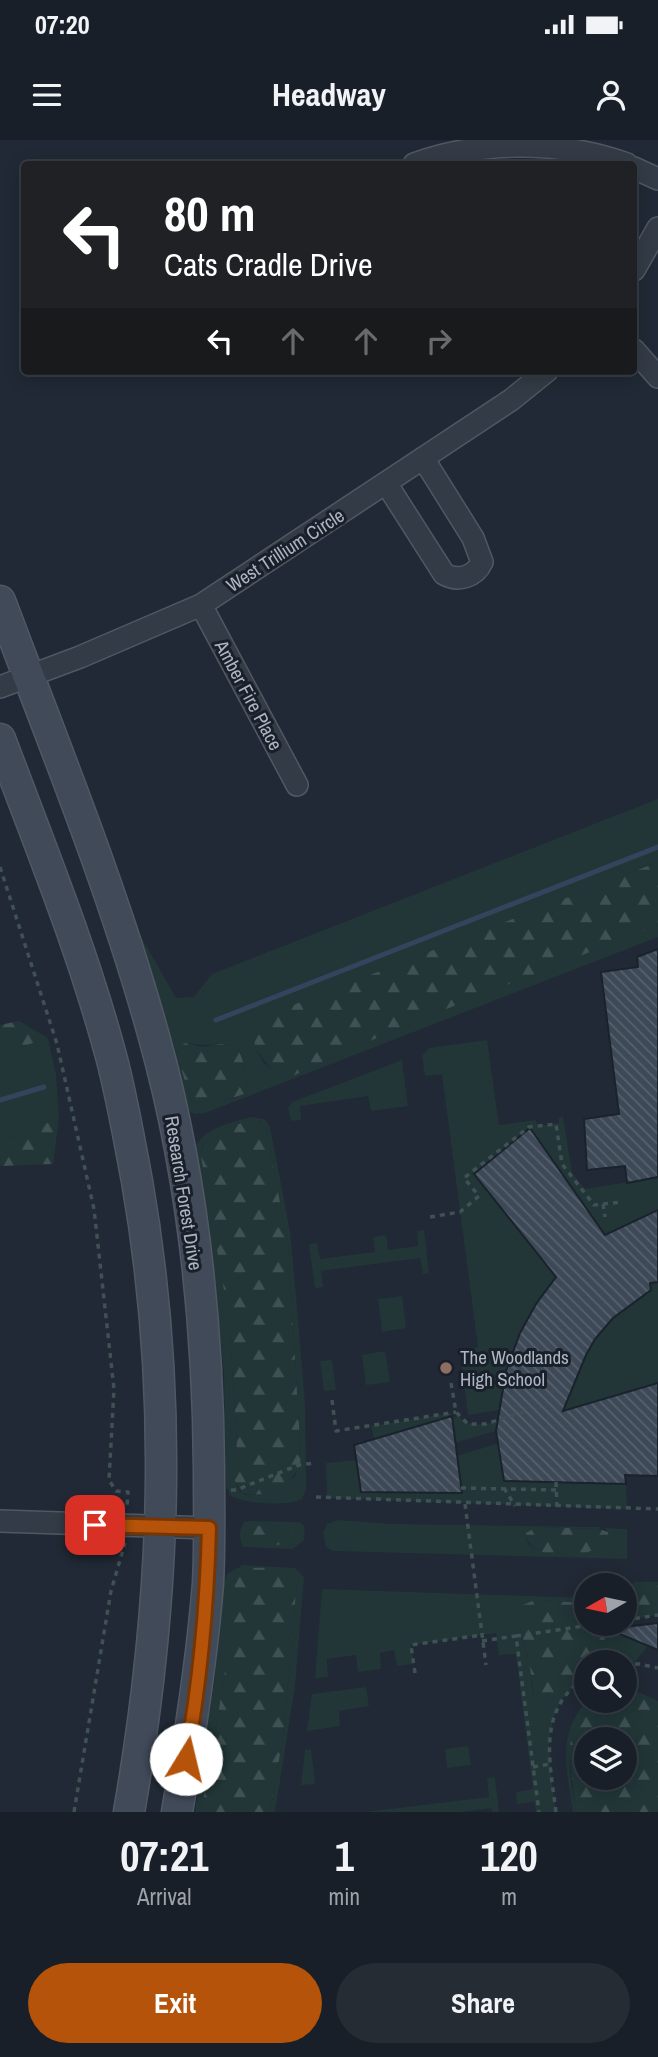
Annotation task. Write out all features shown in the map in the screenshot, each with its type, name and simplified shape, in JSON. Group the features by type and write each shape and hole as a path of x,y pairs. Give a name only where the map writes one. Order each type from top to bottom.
{"main road":[{"name":"Research Forest Drive","path":"0,601 108,891 151,1028 168,1095 190,1214 202,1316 209,1416 208,1580 191,1733 177,1812"},
{"path":"0,738 67,920 111,1055 143,1218 156,1316 162,1420 161,1528 144,1729 129,1812"}],"street":[{"path":"424,161 456,152 511,145 566,149 615,161"},
{"path":"637,168 658,179"},
{"path":"637,265 658,229"},
{"path":"637,353 658,377"},
{"name":"West Trillium Circle","path":"0,687 80,657 201,605 511,400 542,375"},
{"path":"386,483 444,574 452,578 470,575 482,562 479,552 423,458"},
{"name":"Amber Fire Place","path":"201,605 297,785"},
{"path":"0,1521 209,1528"}],"path":[{"path":"0,867 57,1044 94,1209 114,1390 109,1480 116,1491 128,1492 125,1545 111,1591 74,1812"},
{"path":"430,1217 460,1212 479,1196 464,1178 530,1127 556,1124 562,1164 594,1205 622,1202"},
{"path":"603,1204 605,1217"},
{"path":"451,1383 456,1412 465,1423 477,1425 527,1411"},
{"path":"332,1400 336,1431 456,1412"},
{"path":"556,1482 557,1507"},
{"path":"461,1488 556,1490"},
{"path":"504,1488 515,1506"},
{"path":"316,1497 658,1509"},
{"path":"465,1504 486,1665"},
{"path":"637,1618 658,1615"},
{"path":"482,1641 574,1628"},
{"path":"415,1673 411,1645 482,1635"},
{"path":"516,1636 539,1812"},
{"path":"637,1664 658,1668"},
{"path":"556,1812 548,1744 555,1715 574,1688"},
{"path":"533,1767 550,1764"}],"green space":[{"path":"658,799 658,862 260,1018 255,1048 264,1063 279,1075 295,1075 401,1027 658,925 658,937 205,1113 195,1114 189,1111 160,1000 138,931 176,998 194,997 212,974","holes":["189,1043 236,1047 245,1070 244,1094 206,1107 191,1101 177,1052"]},
{"path":"658,862 658,925 401,1027 295,1075 274,1073 255,1048 253,1028 260,1018"},
{"path":"19,1021 48,1038 0,1054 0,1025"},
{"path":"48,1038 56,1075 59,1117 24,1135 0,1139 0,1054"},
{"path":"487,1040 499,1125 536,1120 537,1126 559,1123 559,1118 563,1116 572,1173 585,1189 658,1177 658,1211 605,1235 474,1174 545,1263 563,1270 538,1301 519,1335 506,1371 499,1410 468,1415 460,1350 478,1347 442,1074 425,1076 422,1056 429,1048"},
{"path":"186,1043 202,1047 221,1044 236,1047 245,1070 244,1094 206,1107 191,1101 177,1055 180,1046"},
{"path":"402,1060 408,1106 371,1111 368,1096 300,1106 301,1120 291,1121 288,1108 292,1102"},
{"path":"59,1117 53,1164 0,1166 0,1139 24,1135"},
{"path":"251,1117 265,1119 270,1127 290,1231 305,1403 306,1489 302,1499 287,1503 245,1501 230,1495 226,1486 224,1374 215,1279 195,1150 203,1137 210,1132","holes":["260,1120 266,1129 288,1244 301,1458 295,1477 258,1495 245,1495 240,1492 233,1478 237,1443 229,1320 201,1152 210,1138 225,1130"]},
{"path":"256,1119 264,1123 266,1129 288,1244 301,1458 294,1475 279,1488 251,1495 242,1493 232,1476 237,1443 229,1320 201,1156 203,1147 214,1134 230,1126"},
{"path":"424,1230 429,1273 423,1274 420,1258 321,1271 323,1287 315,1288 309,1244 317,1243 320,1259 375,1252 373,1237 386,1235 388,1250 418,1246 417,1231"},
{"path":"658,1282 658,1383 541,1418 543,1403 568,1399 567,1387 595,1339 613,1318 650,1283"},
{"path":"402,1296 406,1328 382,1332 378,1299"},
{"path":"385,1351 390,1382 366,1385 362,1355"},
{"path":"332,1360 336,1390 324,1391 320,1361"},
{"path":"527,1411 526,1422 455,1443 452,1417 459,1416 474,1424 482,1424"},
{"path":"452,1413 452,1416 374,1439 371,1426"},
{"path":"499,1443 504,1481 626,1484 627,1509 327,1498 326,1463 356,1460 361,1492 461,1493 457,1456"},
{"path":"338,1520 393,1524 600,1527 537,1527 526,1536 535,1549 564,1556 582,1555 593,1548 608,1532 605,1528 627,1529 627,1559 333,1551 326,1547 323,1533 327,1524"},
{"path":"244,1522 300,1522 305,1527 304,1540 293,1549 243,1547 241,1528"},
{"path":"285,1525 292,1530 292,1540 288,1542 264,1545 248,1540 248,1530 254,1526"},
{"path":"537,1527 599,1529 608,1532 609,1541 581,1556 547,1554 528,1541 526,1533"},
{"path":"243,1565 295,1568 304,1577 295,1686 275,1812 270,1812 283,1737 297,1582 283,1569 249,1568 224,1679 201,1812 195,1812 215,1677 223,1585 227,1574"},
{"path":"249,1568 284,1569 294,1576 297,1582 283,1737 270,1812 201,1812 224,1679 235,1585 240,1573"},
{"path":"637,1582 658,1582 658,1604 637,1608"},
{"path":"322,1589 574,1598 574,1602 535,1600 518,1619 529,1662 533,1694 556,1692 574,1676 574,1687 559,1705 550,1738 556,1812 536,1812 534,1802 517,1804 516,1792 533,1789 516,1654 499,1655 496,1633 411,1645 414,1664 397,1666 394,1650 380,1653 381,1669 358,1672 356,1655 327,1659 328,1677 315,1678"},
{"path":"535,1600 574,1602 574,1636 605,1636 602,1650 574,1650 574,1676 541,1712 535,1703 529,1662 518,1619 520,1606"},
{"path":"658,1604 658,1615 637,1618 637,1608"},
{"path":"605,1636 627,1636 648,1646 637,1659 637,1650 602,1650"},
{"path":"366,1687 369,1706 339,1711 340,1726 307,1731 312,1694"},
{"path":"637,1692 658,1701 658,1812 576,1812 569,1752 573,1727 581,1713 637,1713"},
{"path":"577,1713 583,1713 574,1727 570,1752 576,1812 573,1812 566,1754 571,1726"},
{"path":"468,1746 471,1765 447,1768 445,1749"},
{"path":"311,1749 315,1784 301,1785 305,1750"},
{"path":"495,1777 499,1812 492,1812 491,1808 460,1812 365,1812 489,1797 487,1778"}],"building":[{"path":"658,949 658,1177 627,1183 625,1166 587,1170 584,1119 619,1114 601,972 638,967 637,957"},
{"name":"The Woodlands High School","path":"530,1128 605,1235 658,1210 658,1282 650,1283 651,1290 613,1318 595,1339 563,1411 658,1383 658,1476 625,1475 626,1484 504,1481 496,1431 506,1371 520,1333 536,1304 556,1277 474,1174"},
{"path":"452,1416 462,1493 361,1492 354,1445"},
{"path":"658,1623 658,1650 625,1636 637,1636 637,1626"}],"waterway":[{"path":"216,1020 658,847"},
{"path":"0,1100 44,1087"}],"place":[{"name":"The Woodlands High School","path":"446,1368"}],"route":[{"path":"95,1525 209,1528 202,1647 186,1759"}]}
